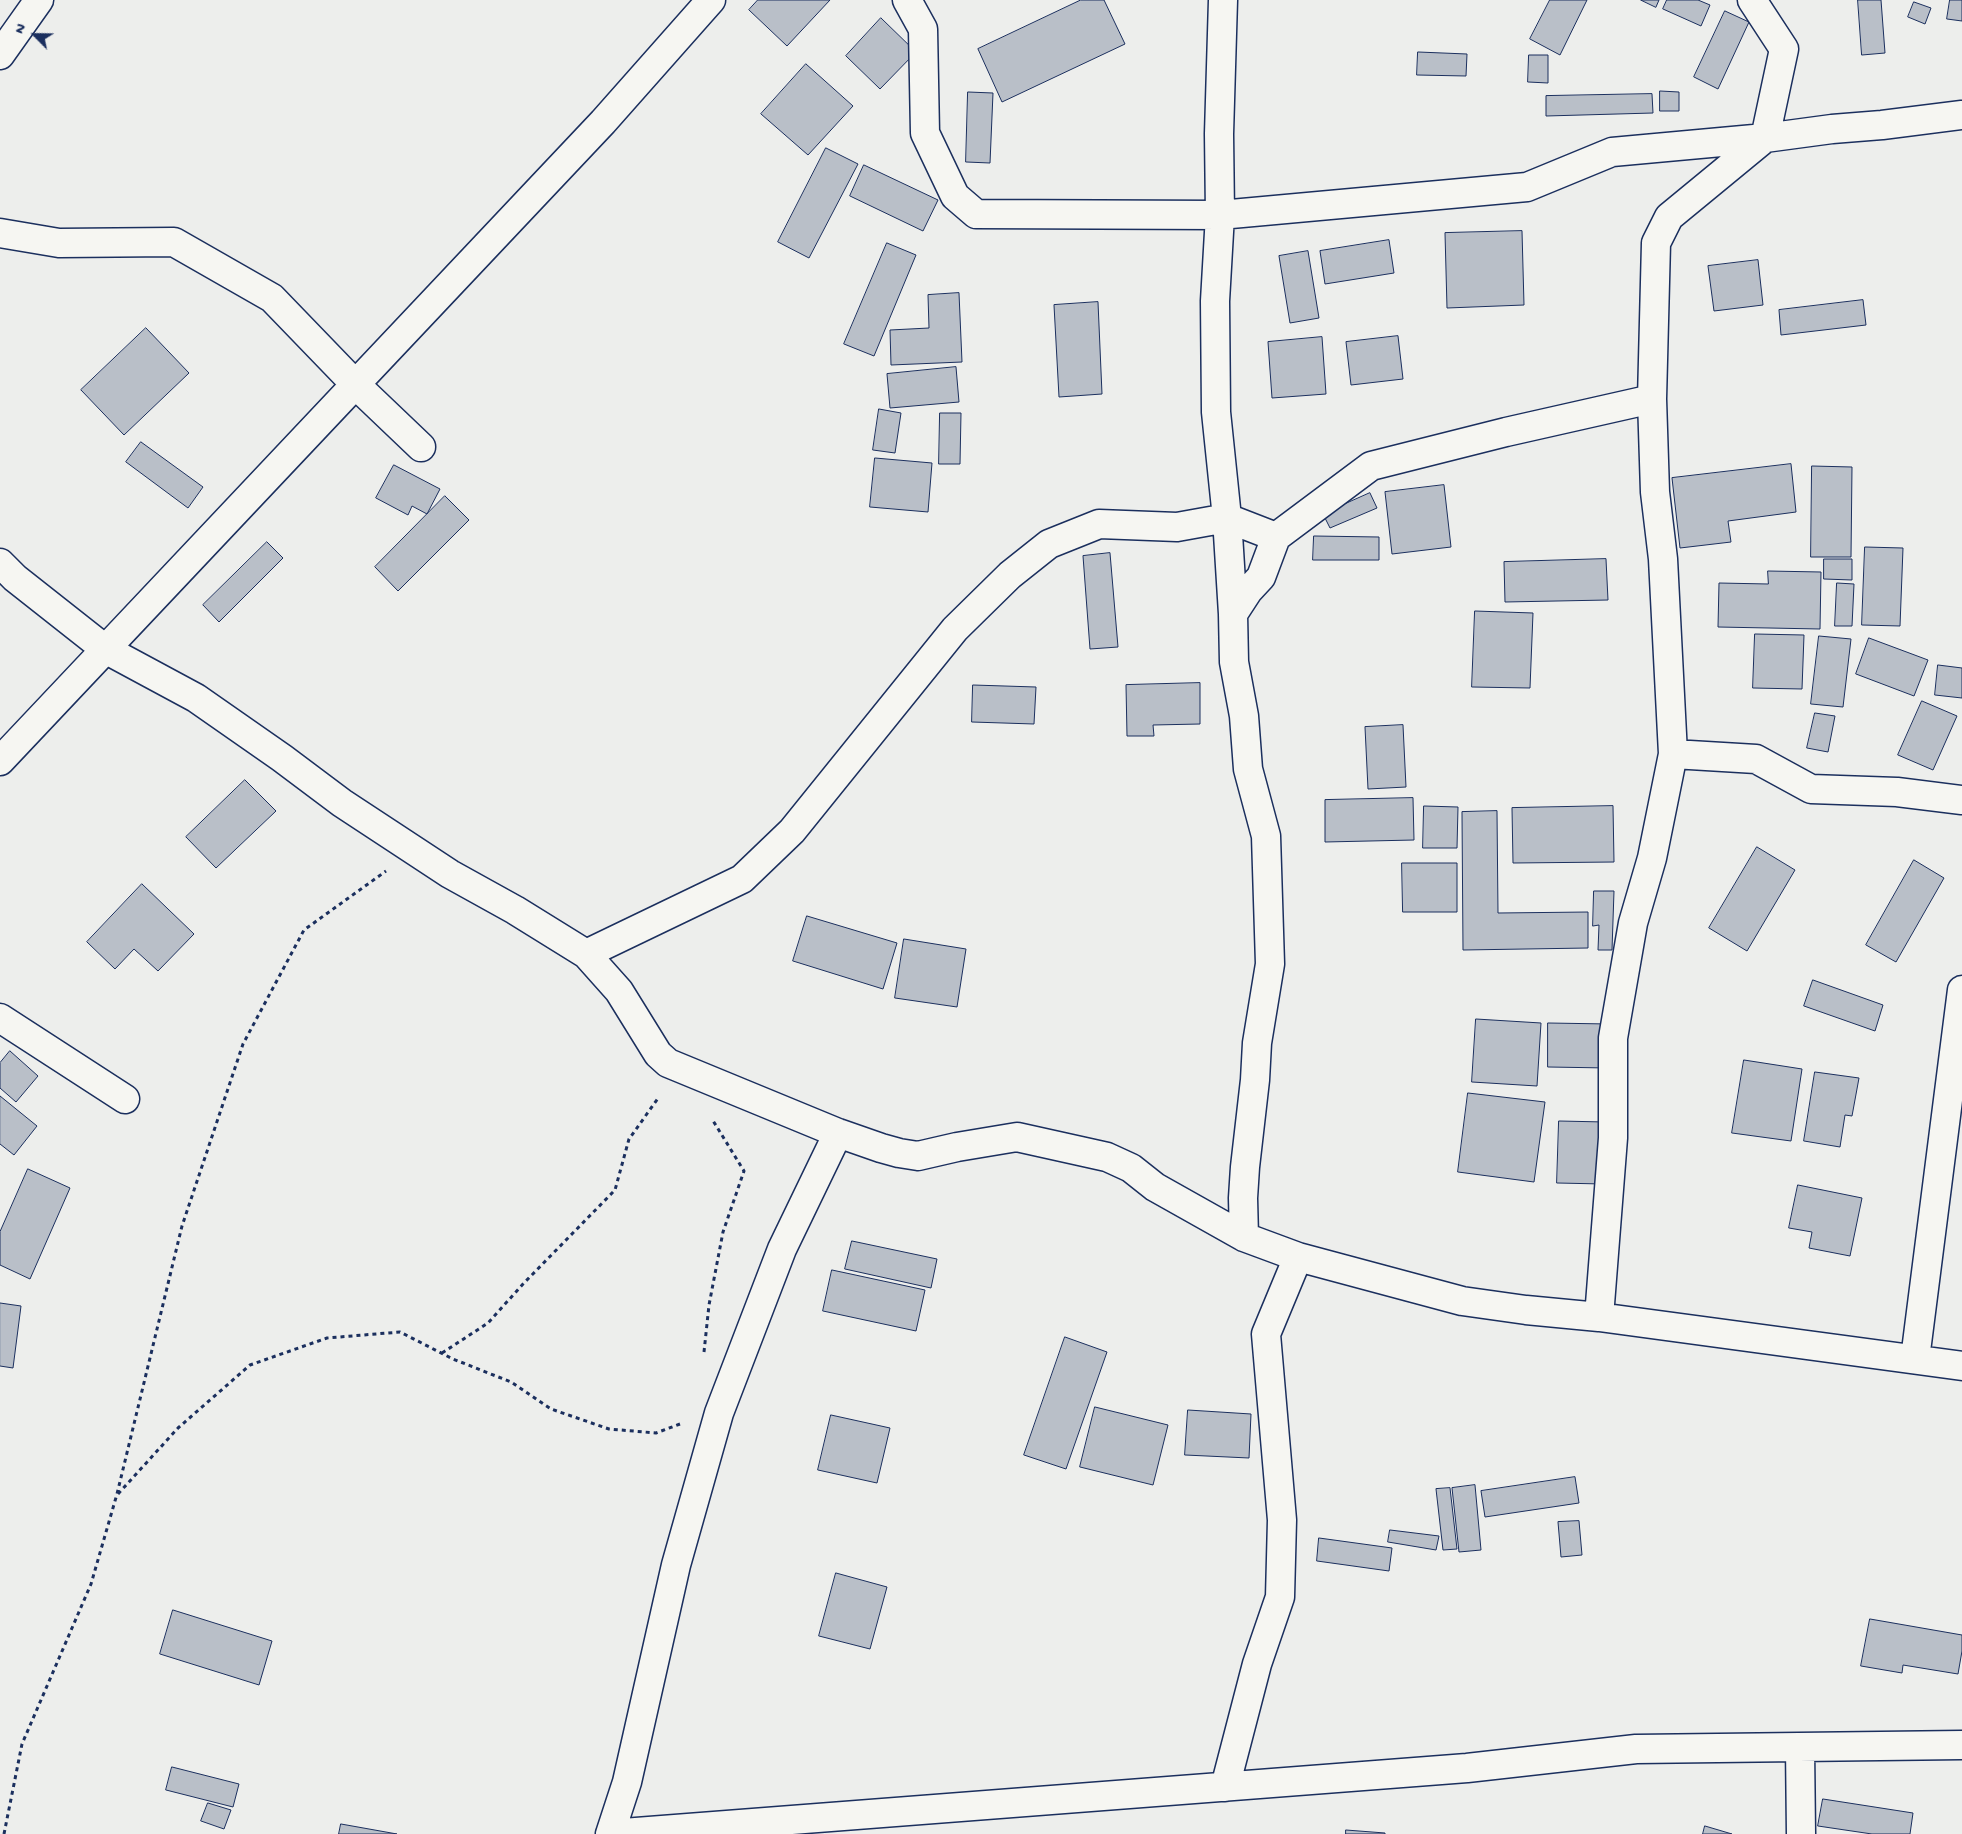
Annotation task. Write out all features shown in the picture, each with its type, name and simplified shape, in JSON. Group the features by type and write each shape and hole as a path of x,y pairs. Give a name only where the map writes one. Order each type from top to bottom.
{"street":[{"path":"0,55 40,0"},
{"path":"0,761 603,122 711,0"},
{"path":"907,0 923,29 925,133 955,196 976,214 1220,215 1526,187 1612,152 1765,138 1832,128 1882,125 1962,115"},
{"path":"1223,0 1219,134 1220,215 1215,301 1216,412 1227,518 1234,662 1244,716 1248,770 1266,836 1270,964 1257,1043 1243,1198 1244,1237"},
{"path":"1599,1317 1613,1138 1613,1038 1633,923 1652,858 1673,754 1663,559 1655,492 1652,399 1656,243 1669,217 1765,138 1784,48 1752,0"},
{"path":"0,234 59,243 174,242 272,298 356,385 421,447"},
{"path":"1233,614 1261,577 1276,537 1371,466 1506,432 1652,399"},
{"path":"586,954 742,879 792,831 955,629 1010,575 1049,544 1099,524 1177,527 1227,518 1276,537"},
{"path":"0,563 15,578 105,649 196,698 342,803 450,874 515,910 586,954 619,991 658,1054 668,1063 838,1133 881,1148 918,1156 957,1146 1017,1137 1107,1157 1131,1168 1155,1187 1244,1237 1298,1258 1462,1301 1526,1310 1599,1317 1962,1366"},
{"path":"1673,754 1756,759 1810,789 1897,792 1962,800"},
{"path":"1915,1359 1962,990"},
{"path":"0,1018 125,1099"},
{"path":"838,1133 782,1249 719,1413 676,1565 627,1782 610,1834 1467,1768 1636,1748 1962,1745"},
{"path":"1225,1787 1257,1664 1280,1597 1282,1520 1266,1334 1298,1258"},
{"path":"1800,1747 1801,1834"}],"path":[{"path":"4,1834 22,1744 92,1584 117,1494 182,1226 243,1044 304,930 415,851"},
{"path":"442,1354 488,1323 615,1190 629,1139 664,1091 676,1066"},
{"path":"704,1354 709,1305 723,1232 744,1171 707,1112"},
{"path":"117,1494 178,1428 250,1365 327,1338 400,1332 442,1354 511,1382 551,1409 609,1429 656,1433 688,1420"}],"building":[{"path":"758,0 830,0 787,46 749,10"},
{"path":"1081,0 1104,0 1125,44 1002,102 978,49"},
{"path":"1550,0 1587,0 1560,55 1530,39"},
{"path":"1641,0 1659,0 1656,7"},
{"path":"1667,0 1698,0 1710,5 1701,26 1663,9"},
{"path":"1858,0 1881,0 1885,53 1862,55"},
{"path":"1950,0 1962,0 1962,21 1947,19"},
{"path":"1914,2 1931,8 1925,24 1908,17"},
{"path":"1725,11 1749,22 1718,89 1694,77"},
{"path":"881,18 916,52 880,89 846,56"},
{"path":"1418,52 1467,54 1466,76 1417,75"},
{"path":"1529,55 1548,55 1548,83 1528,82"},
{"path":"806,64 853,106 808,155 761,114"},
{"path":"1660,91 1679,92 1679,111 1660,111"},
{"path":"968,92 993,93 990,163 966,162"},
{"path":"1652,94 1653,113 1546,116 1546,96"},
{"path":"826,148 858,164 809,258 778,242"},
{"path":"864,165 938,200 923,231 850,196"},
{"path":"1522,231 1524,305 1447,308 1445,233"},
{"path":"1389,240 1394,273 1325,284 1320,251"},
{"path":"887,243 916,255 874,356 844,344"},
{"path":"1308,251 1319,318 1290,323 1279,256"},
{"path":"1758,260 1763,305 1714,311 1708,266"},
{"path":"959,293 962,362 891,365 890,330 929,328 928,295"},
{"path":"1863,300 1866,325 1781,335 1779,310"},
{"path":"1098,302 1102,394 1059,397 1054,305"},
{"path":"146,328 189,373 124,435 81,390"},
{"path":"1398,336 1403,379 1351,385 1346,342"},
{"path":"1322,337 1326,394 1272,398 1268,342"},
{"path":"956,367 959,402 890,408 887,374"},
{"path":"879,409 901,413 895,453 873,450"},
{"path":"940,413 961,413 960,464 939,464"},
{"path":"141,442 203,487 188,508 126,462"},
{"path":"875,458 932,463 928,512 870,507"},
{"path":"1791,464 1796,512 1728,521 1731,542 1680,548 1672,478"},
{"path":"394,465 440,489 427,514 412,506 408,515 376,498"},
{"path":"1812,466 1852,467 1851,557 1811,557"},
{"path":"1444,485 1451,547 1392,554 1385,492"},
{"path":"1370,493 1377,508 1330,528 1323,514"},
{"path":"445,496 469,520 398,591 375,567"},
{"path":"1314,536 1379,537 1379,560 1313,560"},
{"path":"267,542 283,558 219,622 203,605"},
{"path":"1865,547 1903,548 1900,626 1862,625"},
{"path":"1110,553 1118,647 1090,649 1083,556"},
{"path":"1606,559 1608,600 1505,602 1504,562"},
{"path":"1824,559 1852,559 1852,580 1824,579"},
{"path":"1768,571 1821,572 1820,629 1718,627 1719,583 1768,584"},
{"path":"1837,583 1854,584 1852,626 1835,626"},
{"path":"1475,611 1533,613 1530,688 1472,687"},
{"path":"1755,634 1804,635 1802,689 1753,688"},
{"path":"1819,636 1851,639 1843,707 1811,704"},
{"path":"1869,638 1928,660 1914,696 1856,674"},
{"path":"1938,665 1962,668 1962,698 1935,695"},
{"path":"1200,683 1200,724 1153,725 1154,736 1127,736 1126,685"},
{"path":"973,685 1036,687 1034,724 972,722"},
{"path":"1922,701 1957,716 1933,770 1898,755"},
{"path":"1815,713 1835,716 1828,752 1807,748"},
{"path":"1403,725 1406,787 1368,789 1365,727"},
{"path":"245,780 276,811 216,868 186,837"},
{"path":"1413,798 1414,840 1325,842 1325,800"},
{"path":"1424,806 1458,807 1457,848 1423,848"},
{"path":"1613,806 1614,862 1513,863 1512,808"},
{"path":"1497,811 1498,913 1588,912 1588,948 1463,950 1462,812"},
{"path":"1757,847 1795,870 1747,951 1709,928"},
{"path":"1914,860 1944,878 1896,962 1866,945"},
{"path":"1402,863 1457,863 1457,912 1403,912"},
{"path":"142,884 194,934 158,971 134,949 115,969 87,942"},
{"path":"1594,891 1614,891 1612,950 1598,950 1599,925 1593,926"},
{"path":"807,916 897,943 883,989 793,961"},
{"path":"904,939 966,949 957,1007 895,998"},
{"path":"1813,980 1883,1005 1875,1031 1804,1006"},
{"path":"1476,1019 1541,1023 1537,1086 1472,1082"},
{"path":"1548,1023 1609,1024 1608,1068 1548,1067"},
{"path":"10,1051 38,1076 16,1102 0,1088 0,1063"},
{"path":"1744,1060 1802,1069 1791,1141 1732,1133"},
{"path":"1815,1072 1859,1078 1852,1116 1845,1115 1840,1147 1804,1141"},
{"path":"1468,1093 1545,1102 1534,1182 1458,1172"},
{"path":"0,1096 37,1126 14,1155 0,1144"},
{"path":"1559,1121 1605,1122 1603,1184 1557,1183"},
{"path":"28,1169 70,1188 30,1279 0,1265 0,1232"},
{"path":"1798,1185 1862,1198 1850,1256 1809,1248 1812,1232 1789,1228"},
{"path":"852,1241 937,1259 931,1288 845,1269"},
{"path":"832,1270 925,1290 916,1331 823,1311"},
{"path":"0,1303 21,1306 13,1368 0,1366"},
{"path":"1065,1337 1107,1352 1066,1469 1024,1455"},
{"path":"1095,1407 1168,1425 1153,1485 1080,1467"},
{"path":"1188,1410 1251,1414 1249,1458 1185,1455"},
{"path":"831,1415 890,1428 877,1483 818,1470"},
{"path":"1575,1477 1579,1503 1485,1517 1481,1491"},
{"path":"1475,1485 1481,1550 1459,1552 1452,1488"},
{"path":"1450,1488 1457,1549 1443,1550 1436,1489"},
{"path":"1579,1521 1582,1555 1561,1557 1558,1522"},
{"path":"1390,1530 1439,1536 1436,1550 1388,1542"},
{"path":"1319,1538 1392,1548 1389,1571 1317,1561"},
{"path":"836,1573 887,1587 870,1649 819,1636"},
{"path":"173,1610 272,1641 259,1685 160,1654"},
{"path":"1870,1619 1962,1635 1962,1651 1958,1674 1903,1665 1902,1673 1861,1666"},
{"path":"172,1767 239,1784 233,1807 166,1790"},
{"path":"1823,1799 1913,1813 1910,1834 1872,1834 1818,1826"},
{"path":"208,1803 231,1810 224,1829 201,1821"},
{"path":"341,1824 397,1834 339,1834"},
{"path":"1705,1826 1732,1834 1703,1834"},
{"path":"1346,1830 1385,1833 1385,1834 1346,1834"}]}
